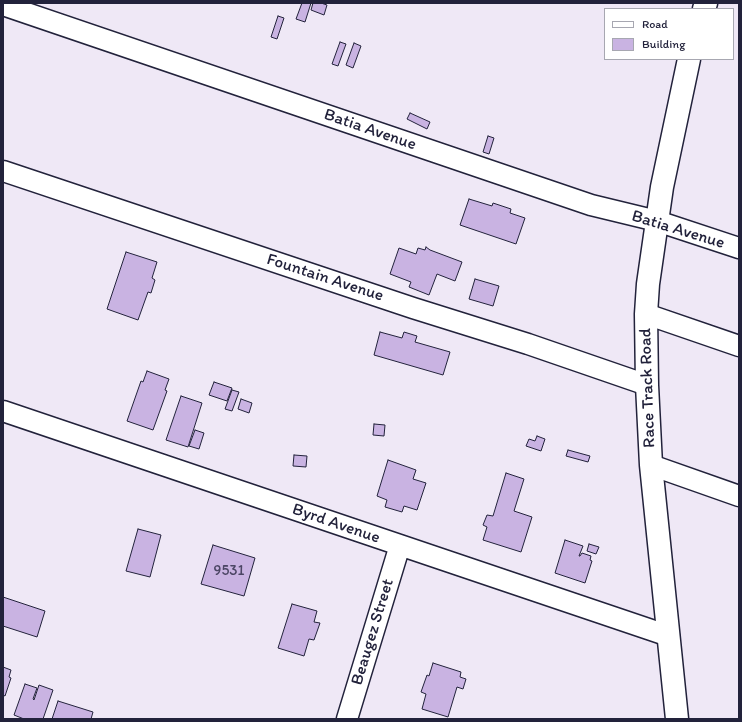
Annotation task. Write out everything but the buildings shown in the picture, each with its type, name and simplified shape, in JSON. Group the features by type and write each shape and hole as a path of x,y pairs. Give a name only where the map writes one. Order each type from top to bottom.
{"street":[{"name":"Batia Avenue","path":"3,5 591,205 657,221 739,248"},
{"name":"Race Track Road","path":"677,719 651,465 647,385 646,314 648,284 662,187 689,60"},
{"name":"Fountain Avenue","path":"3,171 398,303 528,344 647,385"},
{"path":"646,314 739,346"},
{"name":"Byrd Avenue","path":"3,411 669,636"},
{"path":"651,465 739,496"},
{"name":"Beaugez Street","path":"347,719 400,545"}]}
